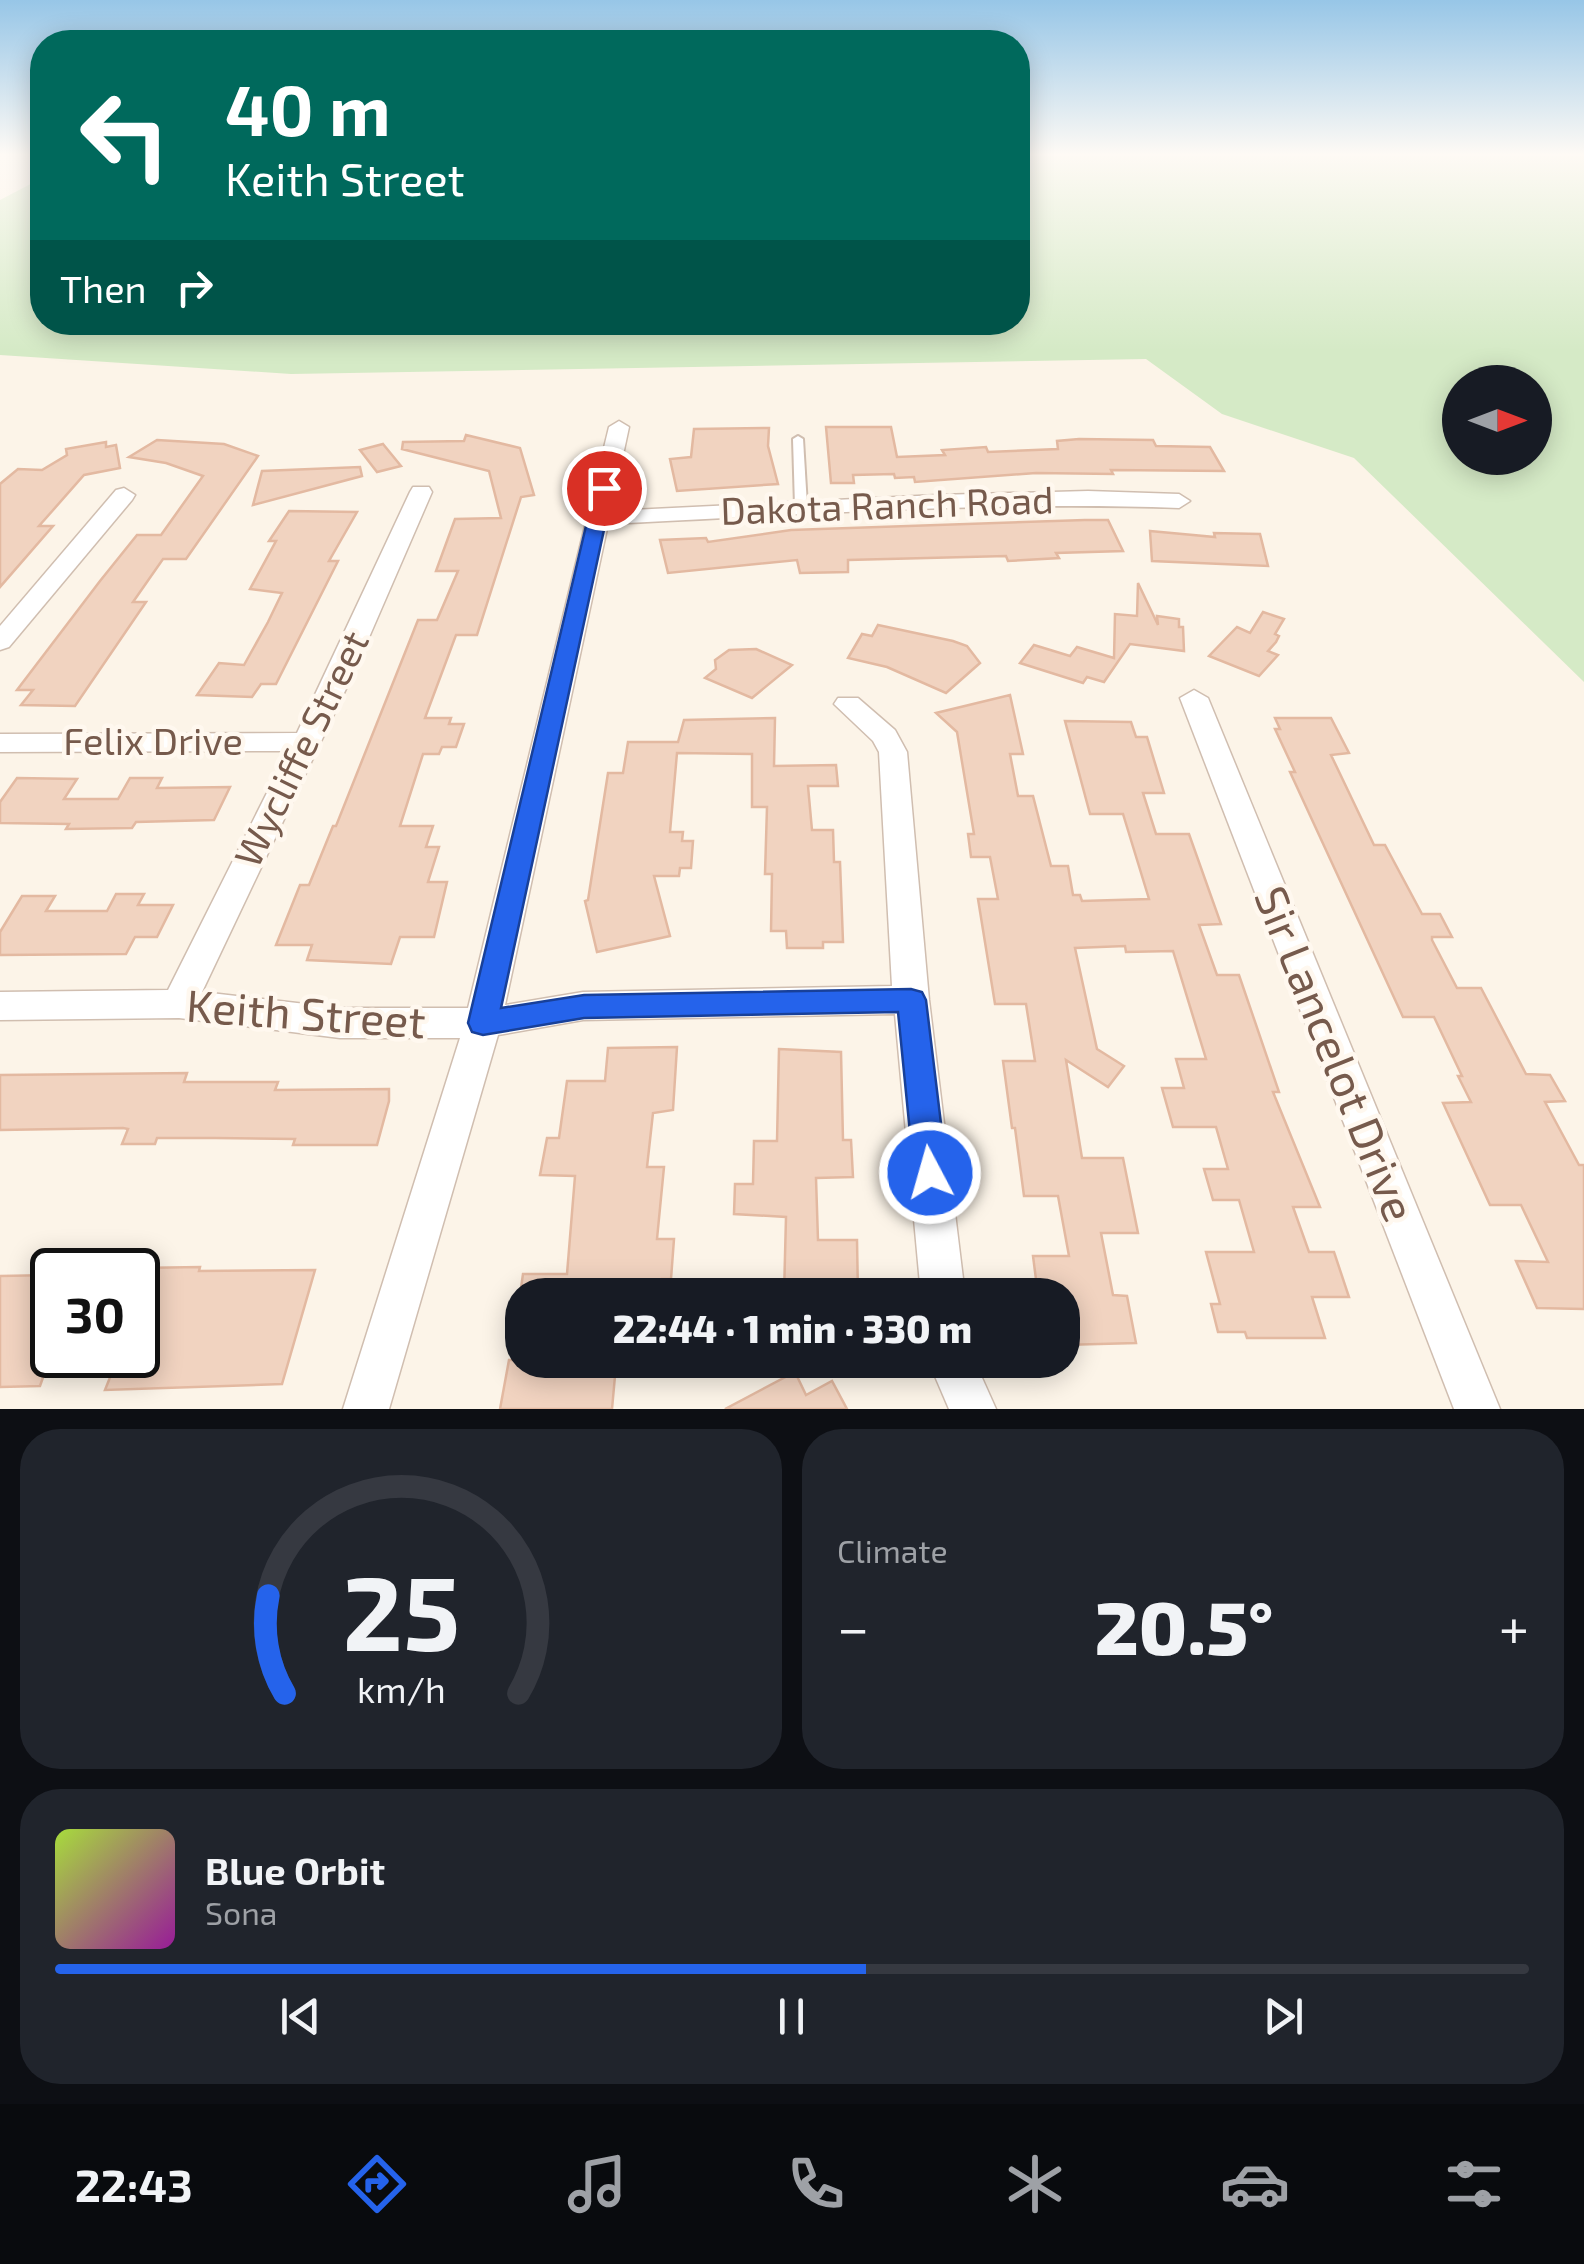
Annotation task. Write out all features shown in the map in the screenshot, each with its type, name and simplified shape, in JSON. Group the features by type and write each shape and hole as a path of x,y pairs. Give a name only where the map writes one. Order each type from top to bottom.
{"street":[{"path":"366,1409 483,1023 619,427"},
{"name":"Wycliffe Street","path":"179,1004 412,520 421,492"},
{"path":"0,642 124,494"},
{"name":"Dakota Ranch Road","path":"596,518 801,506 1088,498 1179,501"},
{"name":"Sir Lancelot Drive","path":"1194,698 1477,1409"},
{"path":"848,704 885,736 893,752 911,1000 942,1278"},
{"name":"Felix Drive","path":"0,743 306,742"},
{"name":"Keith Street","path":"0,1006 179,1004 340,1023 483,1023 584,1006 911,1000"},
{"path":"958,1378 973,1409"}],"lane":[{"path":"798,439 801,506"}],"green space":[{"path":"0,220 30,220 30,335 1030,335 1030,220 1584,220 1584,682 1354,458 1222,414 1146,359 291,374 0,355"}],"building":[{"path":"826,427 891,427 897,457 945,455 942,450 986,447 988,452 1058,449 1057,441 1079,439 1153,440 1156,446 1210,447 1224,471 1111,470 1113,474 1036,473 915,482 914,477 895,478 894,474 853,475 854,483 831,483"},
{"path":"769,428 768,446 778,484 677,491 670,459 691,457 694,429"},
{"path":"466,435 520,448 534,495 521,497 477,635 456,635 425,718 451,718 449,724 464,724 456,747 442,747 439,754 423,754 400,826 433,826 426,847 439,847 428,882 447,882 434,937 400,937 391,964 307,960 312,945 276,945 300,885 309,885 336,826 418,620 437,620 458,571 436,571 455,519 501,518 489,471 402,449 403,442 464,441"},
{"path":"157,440 224,444 258,456 186,559 163,559 133,602 146,602 75,706 21,705 33,690 17,690 100,581 137,535 161,535 203,476 166,463 129,457"},
{"path":"106,442 106,447 116,445 120,468 84,475 39,526 53,526 0,587 0,484 18,469 42,470 67,455 66,449"},
{"path":"383,444 401,466 377,472 360,450"},
{"path":"360,467 362,476 253,505 262,471"},
{"path":"289,511 357,512 329,561 338,561 276,684 261,684 252,697 197,695 219,663 244,665 268,622 282,593 250,589 276,541 269,541"},
{"path":"1108,520 1123,551 1056,553 1059,558 1008,561 1006,556 848,560 848,572 800,573 797,560 668,573 660,540 706,538 708,542 791,530"},
{"path":"1150,531 1215,537 1214,533 1260,534 1268,566 1152,561"},
{"path":"1138,583 1158,625 1157,616 1179,619 1184,651 1130,644 1104,682 1087,677 1083,683 1020,663 1034,645 1070,656 1077,647 1114,658 1115,614 1137,616"},
{"path":"1263,612 1284,619 1275,634 1279,636 1276,642 1268,651 1278,655 1259,676 1209,656 1237,627 1250,633"},
{"path":"878,625 967,646 980,663 946,693 887,667 848,658 862,634 872,636"},
{"path":"756,649 792,665 752,698 705,678 716,669 715,660 729,650"},
{"path":"1010,695 1023,754 1010,754 1018,796 1033,796 1051,866 1068,866 1073,895 1080,895 1082,901 1149,899 1123,814 1090,814 1065,721 1131,722 1136,737 1147,737 1164,793 1143,793 1156,834 1189,834 1221,924 1199,925 1217,975 1239,975 1279,1092 1273,1092 1320,1207 1293,1207 1309,1252 1334,1252 1349,1297 1312,1297 1325,1338 1247,1338 1245,1332 1218,1332 1211,1304 1220,1304 1206,1252 1254,1252 1239,1200 1213,1200 1204,1169 1228,1169 1216,1127 1173,1127 1162,1088 1184,1088 1176,1059 1206,1059 1173,951 1126,952 1125,946 1075,948 1097,1049 1124,1066 1108,1087 1066,1060 1082,1158 1123,1158 1138,1233 1101,1233 1113,1295 1127,1296 1136,1343 1080,1345 1080,1278 1036,1278 1033,1256 1069,1256 1058,1196 1024,1196 1012,1128 1003,1061 1035,1061 1026,1004 995,1004 978,899 998,899 990,857 971,857 968,834 974,834 957,732 936,713"},
{"path":"775,718 774,766 836,765 838,786 808,786 812,830 833,830 834,862 840,862 843,942 823,942 823,948 787,948 786,931 771,931 772,874 765,874 767,807 752,807 752,754 677,753 670,832 683,832 682,841 693,841 691,868 680,868 679,876 654,876 670,936 597,952 585,901 608,773 623,773 628,742 678,742 684,720"},
{"path":"1275,718 1331,718 1349,753 1331,755 1374,845 1385,845 1422,914 1440,914 1452,937 1432,940 1457,988 1481,988 1526,1074 1550,1075 1565,1101 1545,1102 1579,1165 1584,1165 1584,1309 1537,1308 1516,1261 1548,1262 1521,1205 1490,1205 1443,1103 1471,1102 1458,1076 1462,1076 1434,1017 1403,1017 1290,772 1295,772 1275,729 1280,729"},
{"path":"17,778 77,779 64,799 118,799 130,778 162,778 157,788 230,787 214,820 136,822 132,828 66,829 69,824 0,823 0,802"},
{"path":"116,894 144,894 138,905 173,905 157,937 135,937 126,954 0,955 0,932 22,896 55,896 46,911 107,911"},
{"path":"677,1047 673,1110 653,1113 647,1167 664,1167 657,1239 674,1239 671,1278 522,1278 523,1274 567,1274 575,1176 540,1175 547,1138 559,1138 567,1081 605,1081 608,1048"},
{"path":"779,1049 841,1052 843,1140 851,1140 853,1177 816,1178 818,1240 857,1240 858,1278 784,1278 786,1217 734,1214 735,1184 753,1184 754,1141 777,1141"},
{"path":"187,1073 184,1082 278,1082 275,1090 389,1089 389,1101 377,1145 293,1145 295,1139 215,1138 157,1138 155,1144 122,1144 128,1129 0,1130 0,1075"},
{"path":"160,1268 315,1270 282,1384 105,1390 110,1378 160,1378"},
{"path":"30,1275 30,1378 43,1378 40,1386 0,1387 0,1276"},
{"path":"506,1378 615,1378 612,1409 500,1409"},
{"path":"784,1378 798,1378 806,1395 832,1381 847,1409 725,1409"}],"route":[{"path":"604,488 483,1023 584,1006 911,1000 930,1173"}]}
